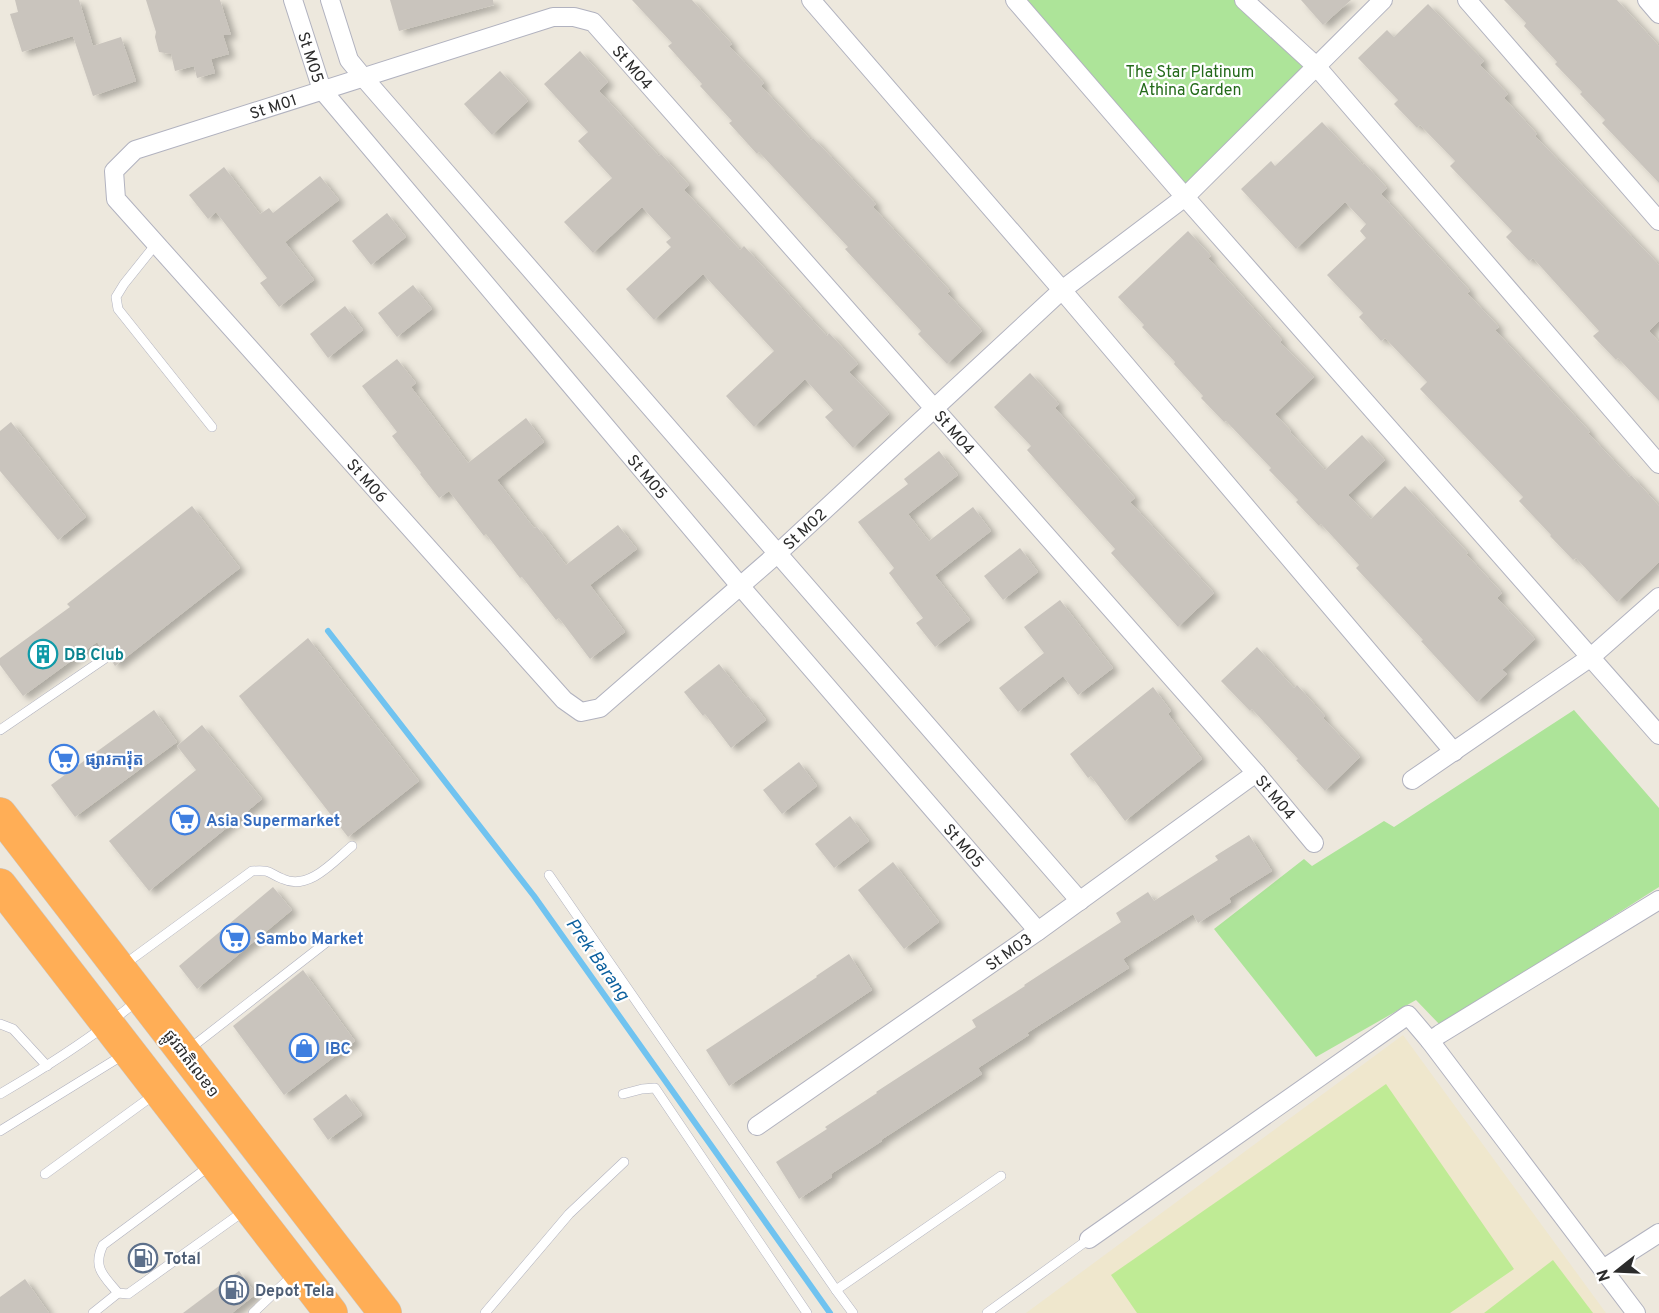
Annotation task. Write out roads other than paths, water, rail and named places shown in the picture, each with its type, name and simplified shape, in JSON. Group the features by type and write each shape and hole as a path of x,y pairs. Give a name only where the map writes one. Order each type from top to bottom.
{"highway":[{"name":"ផ្លូវជាតិលេខ១","path":"0,814 385,1313"},
{"path":"0,885 330,1313"},
{"path":"215,1162 248,1136"}],"street":[{"name":"St M05","path":"293,0 322,90 741,587 1038,931"},
{"path":"330,0 349,60 363,77 1080,901"},
{"path":"811,0 1062,290 1454,752"},
{"path":"1015,0 1185,197 1659,735"},
{"path":"1244,0 1316,66 1659,464"},
{"name":"St M02","path":"580,712 600,708 741,587 1062,290 1185,197 1383,0"},
{"path":"1467,0 1659,221"},
{"path":"1647,0 1659,14"},
{"name":"St M01","path":"156,244 116,199 114,171 135,150 554,17 574,16 593,22"},
{"name":"St M04","path":"593,22 1256,773 1314,843"},
{"name":"St M06","path":"156,244 564,700 580,712"},
{"path":"1412,780 1591,657 1659,597"},
{"name":"St M03","path":"758,1126 1038,931 1256,773"},
{"path":"1430,1041 1659,900"},
{"path":"1089,1239 1408,1015 1636,1313"},
{"path":"1603,1269 1659,1233"}],"lane":[{"path":"156,244 116,297 118,309 212,427"},
{"path":"0,730 104,659"},
{"path":"119,968 252,871 268,870 284,880 297,883 314,877 352,846"},
{"path":"549,875 853,1313"},
{"path":"184,1053 328,941"},
{"path":"0,1095 108,1025 142,997"},
{"path":"0,1024 13,1029 47,1066"},
{"path":"0,1131 128,1051"},
{"path":"623,1094 655,1088 807,1313"},
{"path":"45,1174 159,1091"},
{"path":"118,1293 99,1269 98,1255 103,1245 215,1162"},
{"path":"485,1313 569,1214 624,1162"},
{"path":"836,1290 1001,1176"},
{"path":"93,1313 118,1293 128,1294 249,1208"},
{"path":"987,1313 1089,1239"},
{"path":"253,1313 298,1271"}],"waterway":[{"name":"Prek Barang","path":"328,631 534,896 830,1313"}],"place":[{"name":"DB Club","path":"43,654"},
{"name":"ផ្សារការ៉ុត","path":"64,759"},
{"name":"Asia Supermarket","path":"185,820"},
{"name":"Sambo Market","path":"235,938"},
{"name":"IBC","path":"304,1048"},
{"name":"Total","path":"143,1258"},
{"name":"Depot Tela","path":"234,1290"}],"park label":[{"name":"The Star Platinum Athina Garden","path":"1190,80"}]}
